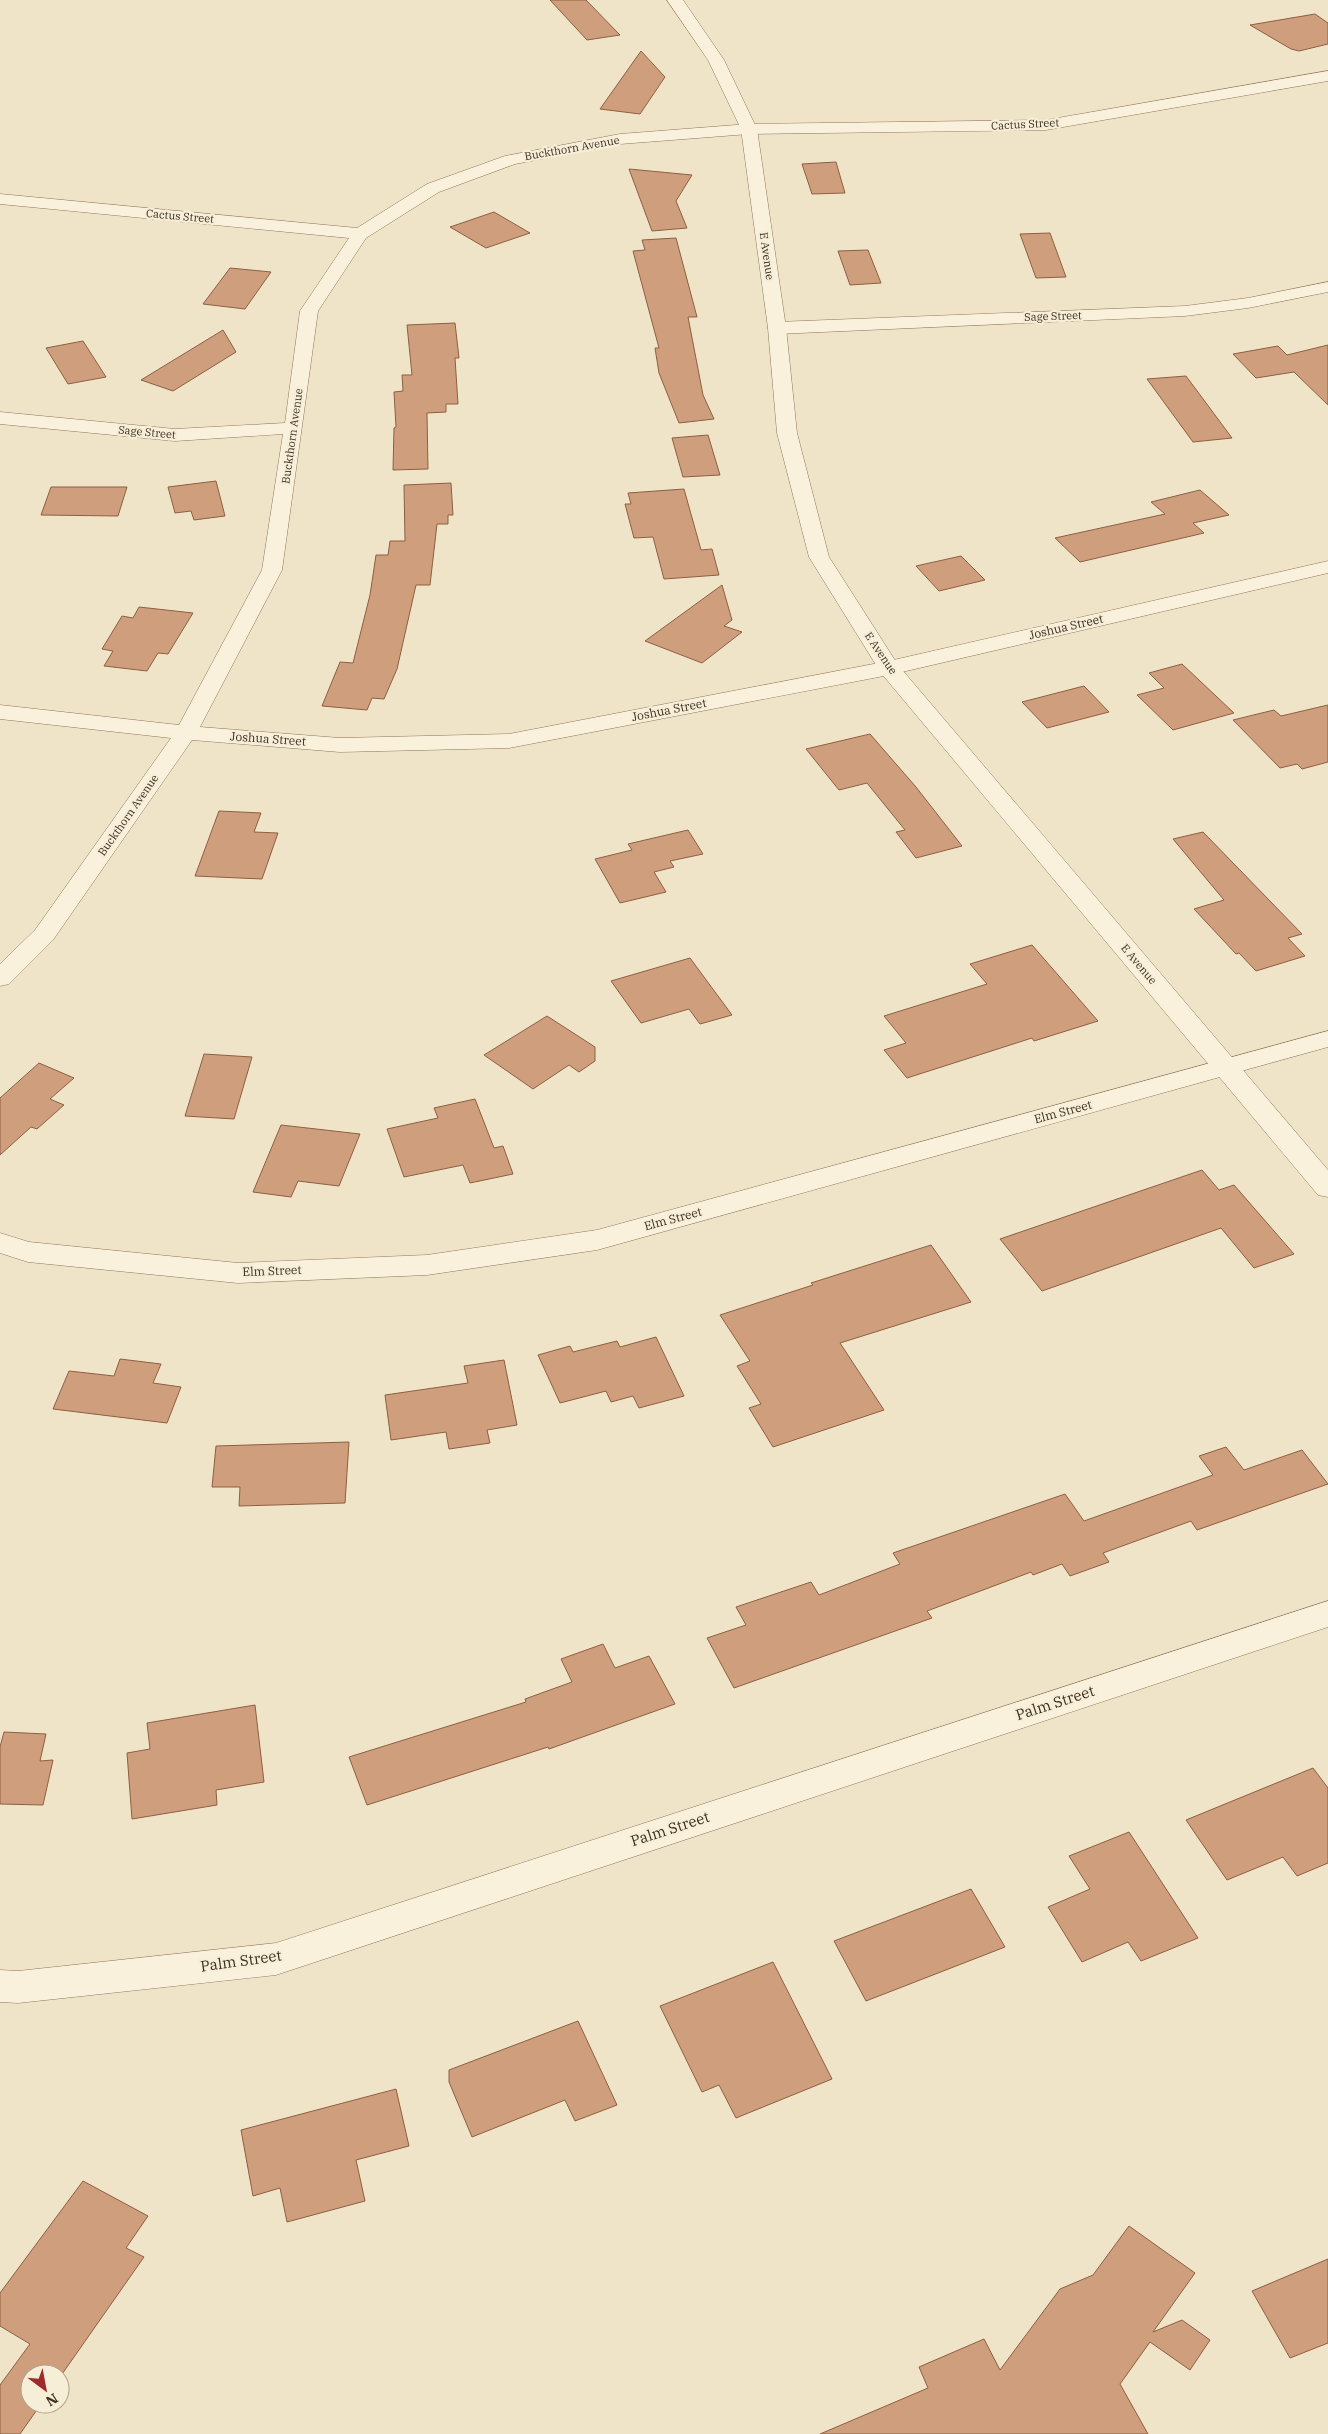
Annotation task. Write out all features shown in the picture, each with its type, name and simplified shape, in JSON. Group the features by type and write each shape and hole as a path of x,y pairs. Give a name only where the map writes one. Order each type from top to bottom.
{"street":[{"name":"E Avenue","path":"675,0 716,60 749,129 777,328 787,433 820,557 889,668 1328,1188"},
{"name":"Cactus Street","path":"749,129 1046,126 1328,76"},
{"name":"Buckthorn Avenue","path":"0,978 44,935 186,733 272,570 294,428 309,311 360,234 433,188 511,160 620,139 749,129"},
{"name":"Cactus Street","path":"0,199 360,234"},
{"name":"Sage Street","path":"777,328 1185,311 1248,303 1328,287"},
{"name":"Sage Street","path":"0,418 175,435 294,428"},
{"name":"Joshua Street","path":"0,712 186,733 340,745 509,741 889,668 1328,567"},
{"name":"Elm Street","path":"0,1243 28,1252 238,1273 427,1265 597,1240 1328,1039"},
{"name":"Palm Street","path":"0,1986 18,1987 276,1959 1328,1614"}],"building":[{"path":"550,0 586,0 620,35 587,40"},
{"path":"1315,14 1328,23 1328,44 1299,51 1291,49 1250,25"},
{"path":"641,51 665,77 640,114 600,109"},
{"path":"836,162 845,193 812,194 802,164"},
{"path":"629,169 692,175 676,201 687,228 652,231"},
{"path":"494,212 530,233 486,248 450,227"},
{"path":"1050,233 1066,277 1036,278 1020,234"},
{"path":"676,238 697,317 688,317 703,395 714,419 679,423 659,373 655,348 659,348 633,251 645,250 642,240"},
{"path":"868,250 881,283 850,285 838,251"},
{"path":"230,268 271,272 245,309 203,304"},
{"path":"455,323 459,358 455,358 458,404 446,404 446,412 427,413 428,469 393,470 394,428 396,427 394,392 403,391 402,375 412,375 407,325"},
{"path":"223,330 236,352 173,391 141,380"},
{"path":"83,341 106,377 68,384 46,348"},
{"path":"1328,345 1328,405 1294,372 1256,378 1233,354 1278,346 1287,355"},
{"path":"1186,376 1232,438 1193,442 1147,379"},
{"path":"708,435 720,475 683,477 672,438"},
{"path":"216,481 225,516 194,520 191,511 175,513 168,487"},
{"path":"451,483 453,515 448,515 448,524 437,524 430,585 416,585 397,669 384,699 372,698 367,710 322,706 340,662 353,663 370,595 376,555 388,555 390,541 405,541 404,485"},
{"path":"51,487 127,487 118,516 41,515"},
{"path":"684,489 701,550 712,549 719,575 664,579 653,537 634,538 625,504 631,504 628,493"},
{"path":"1200,490 1229,515 1193,523 1204,533 1080,562 1055,538 1165,514 1151,502"},
{"path":"961,556 985,580 939,591 916,566"},
{"path":"722,585 732,620 724,626 742,632 702,663 645,641"},
{"path":"139,607 193,613 168,654 158,653 147,671 104,666 113,651 102,649 122,616 133,618"},
{"path":"1182,664 1234,713 1173,730 1137,695 1164,688 1149,673"},
{"path":"1084,686 1109,712 1047,728 1022,702"},
{"path":"1328,705 1328,762 1302,769 1297,764 1280,768 1233,720 1274,710 1281,716"},
{"path":"870,734 916,787 962,846 916,858 896,832 905,830 867,783 839,790 806,749"},
{"path":"219,811 261,813 254,832 278,833 262,879 195,876"},
{"path":"688,830 703,854 670,861 674,867 654,872 666,892 620,903 595,859 632,850 628,844"},
{"path":"1203,832 1302,934 1288,938 1305,956 1256,971 1239,953 1236,954 1194,909 1224,900 1173,839"},
{"path":"1032,945 1098,1021 1034,1041 1032,1038 907,1078 884,1050 906,1043 884,1016 987,984 970,964"},
{"path":"690,958 732,1015 700,1024 689,1009 641,1023 611,981"},
{"path":"547,1016 595,1047 595,1061 579,1072 569,1065 533,1089 484,1055"},
{"path":"204,1054 252,1057 234,1119 185,1116"},
{"path":"39,1063 74,1078 50,1099 64,1105 37,1129 31,1127 0,1155 0,1098"},
{"path":"475,1099 494,1148 503,1146 513,1174 470,1183 463,1165 404,1177 387,1129 438,1118 434,1108"},
{"path":"281,1125 360,1134 339,1186 298,1181 291,1197 253,1192"},
{"path":"1202,1170 1219,1190 1234,1185 1294,1254 1254,1268 1221,1228 1042,1291 1000,1239"},
{"path":"931,1245 971,1302 840,1343 884,1410 773,1447 749,1408 761,1404 737,1366 750,1361 720,1315 813,1285 811,1283"},
{"path":"656,1337 684,1396 639,1408 633,1396 611,1402 606,1391 560,1403 538,1355 570,1346 573,1352 617,1341 620,1347"},
{"path":"120,1359 161,1364 153,1383 181,1387 167,1423 53,1409 69,1371 114,1376"},
{"path":"504,1360 517,1425 487,1430 490,1443 449,1449 446,1432 391,1440 385,1395 468,1383 464,1366"},
{"path":"349,1442 345,1503 239,1506 240,1487 212,1487 216,1446"},
{"path":"1226,1447 1244,1470 1302,1450 1328,1484 1197,1530 1191,1521 1103,1553 1109,1562 1070,1576 1062,1564 1033,1575 1031,1572 927,1611 932,1618 734,1688 707,1638 746,1625 736,1607 811,1582 819,1595 900,1564 893,1553 1065,1494 1084,1521 1213,1475 1199,1456"},
{"path":"603,1644 615,1668 649,1656 675,1704 549,1749 548,1747 367,1805 349,1757 526,1702 525,1699 572,1682 561,1659"},
{"path":"255,1705 264,1782 216,1790 217,1805 132,1819 127,1753 150,1749 147,1723"},
{"path":"4,1732 46,1734 40,1761 53,1760 43,1805 0,1804 0,1747"},
{"path":"1313,1768 1328,1788 1328,1863 1297,1876 1283,1857 1227,1880 1186,1820"},
{"path":"1129,1832 1198,1938 1141,1961 1128,1942 1082,1962 1048,1907 1090,1889 1069,1856"},
{"path":"971,1889 1005,1947 866,2001 834,1941"},
{"path":"773,1962 832,2079 736,2118 719,2085 702,2092 660,2006"},
{"path":"578,2021 617,2105 575,2121 565,2100 472,2137 449,2082 449,2070"},
{"path":"396,2089 409,2146 356,2160 365,2201 287,2222 280,2188 253,2196 241,2130"},
{"path":"83,2181 148,2216 126,2248 144,2257 69,2364 20,2364 20,2414 34,2414 20,2434 0,2434 0,2385 30,2344 0,2326 0,2293"},
{"path":"1129,2226 1195,2273 1153,2332 1182,2320 1210,2340 1190,2370 1150,2342 1120,2384 1148,2434 820,2434 928,2388 919,2367 984,2339 1000,2370 1060,2289 1093,2275"},
{"path":"1328,2259 1328,2343 1290,2358 1252,2291"}]}
